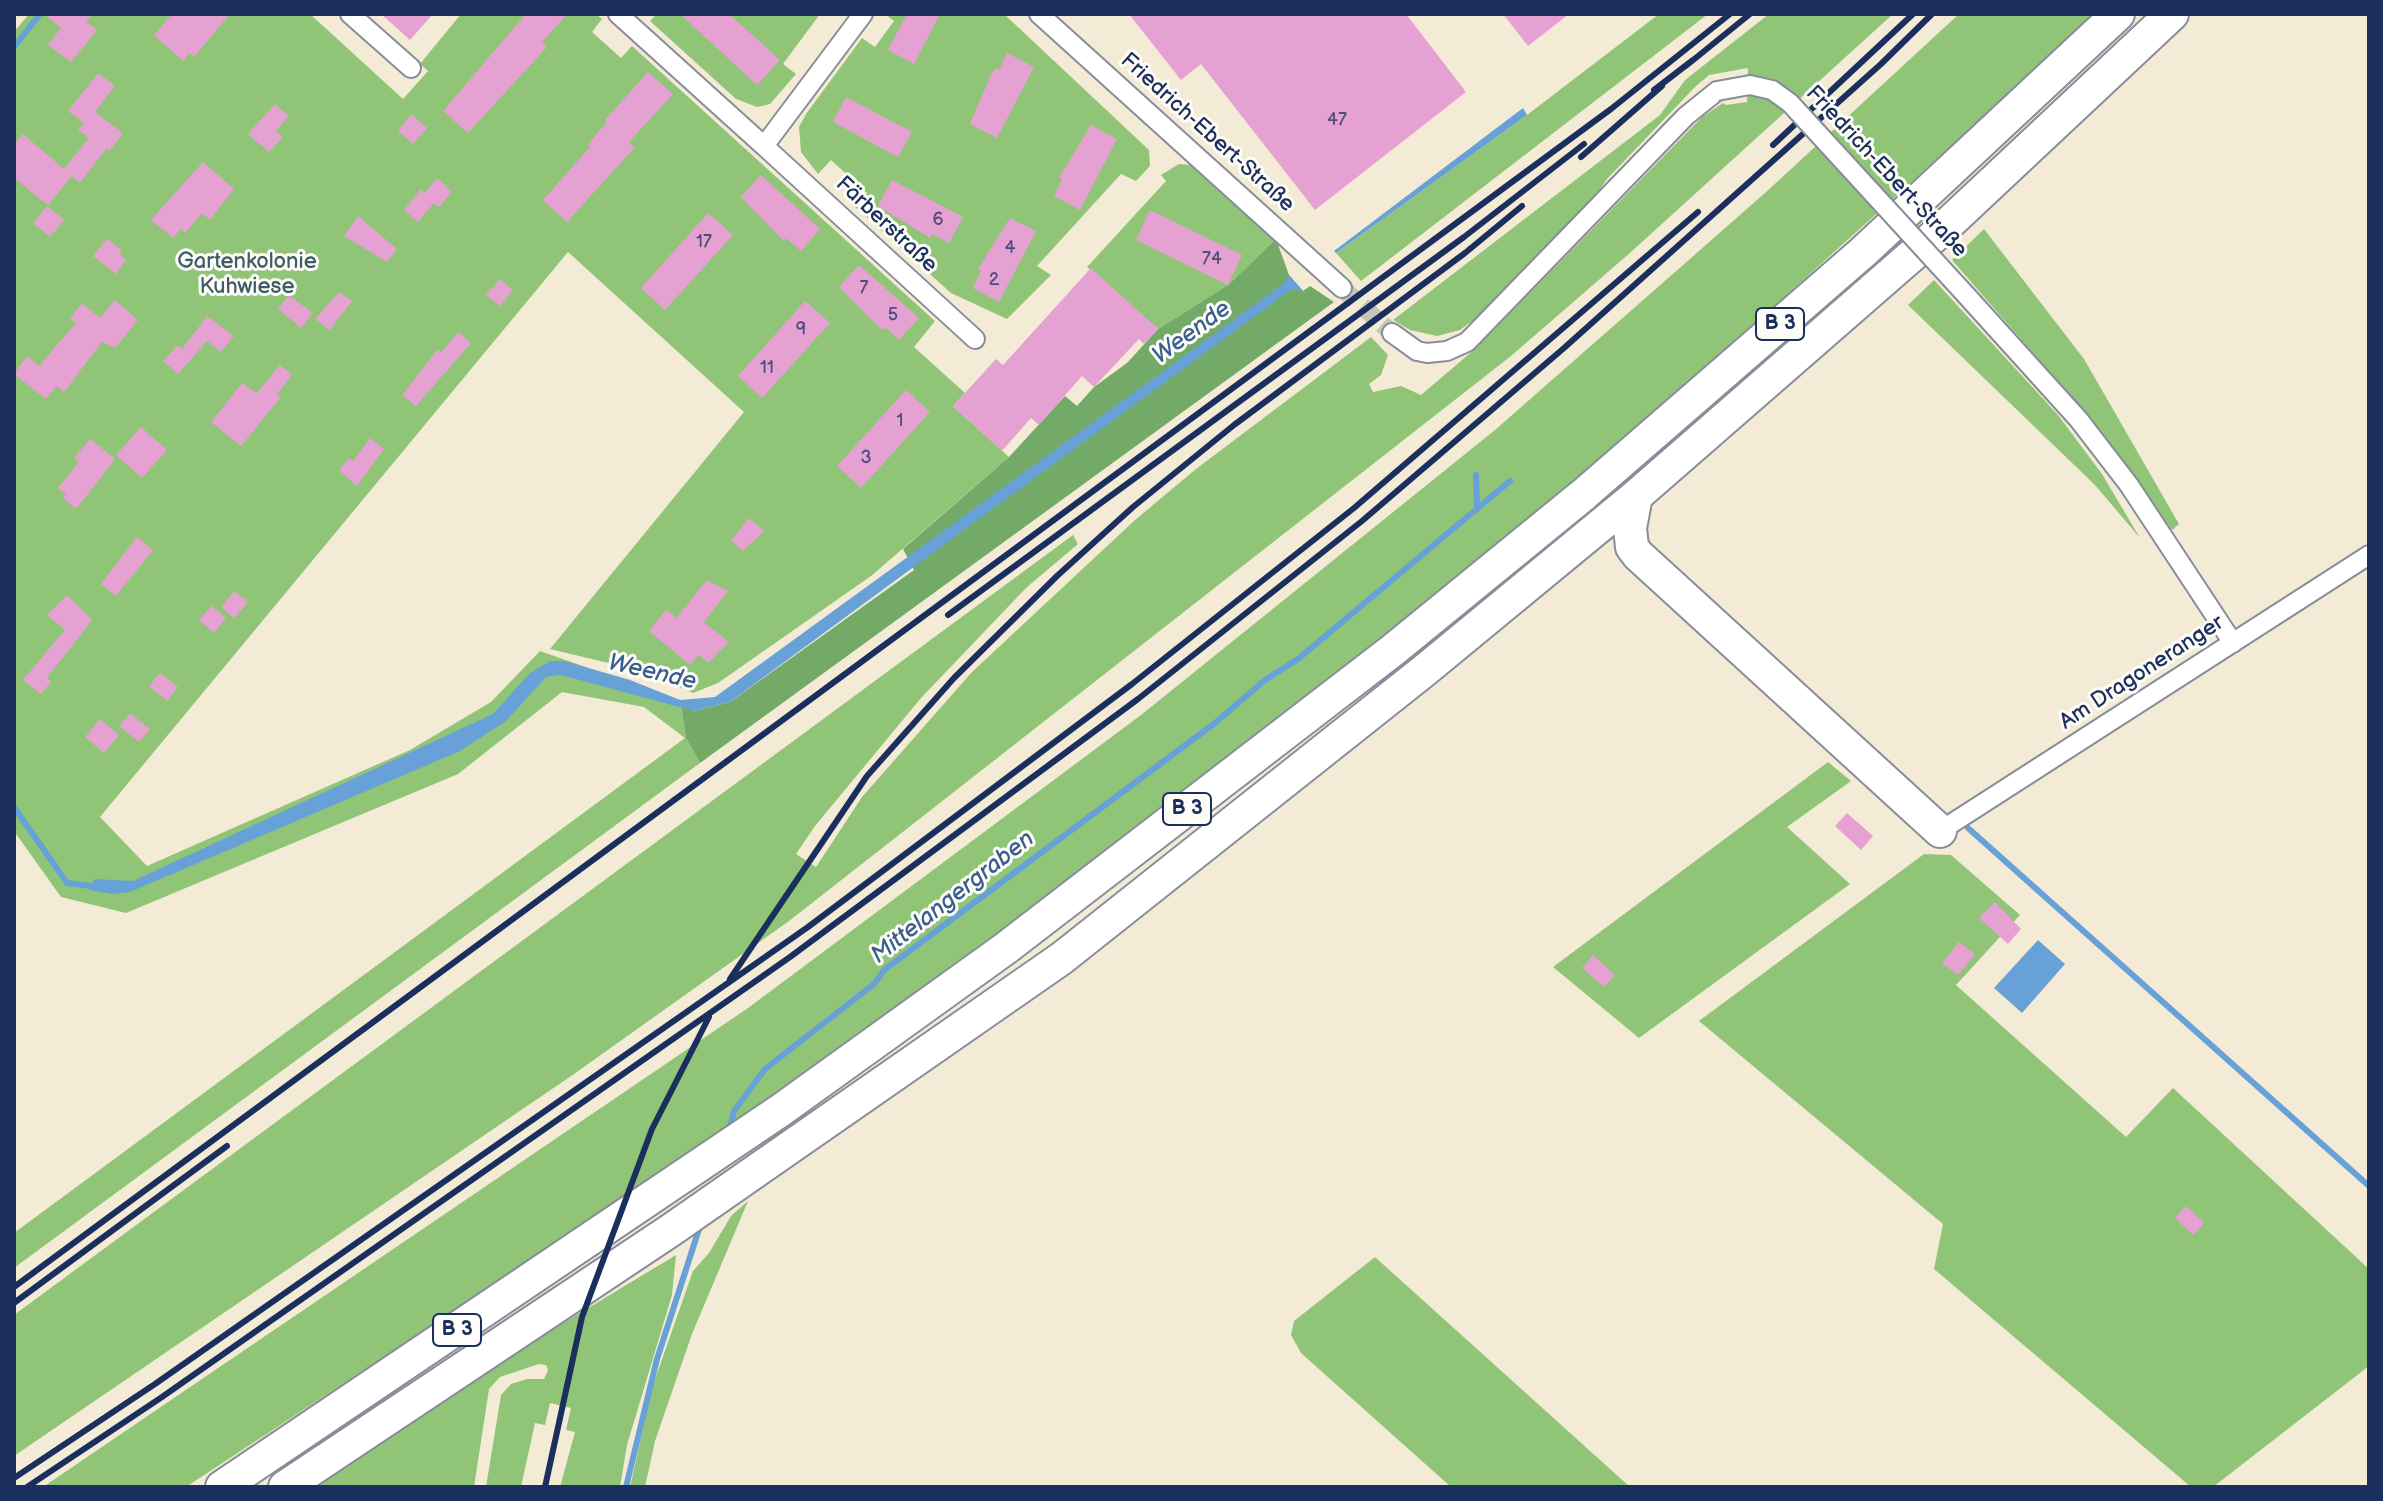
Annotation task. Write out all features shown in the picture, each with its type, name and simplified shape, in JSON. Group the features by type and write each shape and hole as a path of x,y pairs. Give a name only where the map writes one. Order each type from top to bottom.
{"highway":[{"name":"B 3","path":"222,1487 781,1110 1006,948 1393,650 1559,514 1863,252 2118,14"},
{"name":"B 3","path":"285,1487 671,1230 1062,958 1437,660 1636,496 1948,224 2172,14"},
{"path":"1636,496 1630,528 1632,547 1638,555 1940,831"}],"street":[{"path":"350,14 411,68"},
{"name":"Färberstraße","path":"618,14 975,339"},
{"path":"764,146 863,14"},
{"name":"Friedrich-Ebert-Straße","path":"1039,14 1342,288"},
{"name":"Friedrich-Ebert-Straße","path":"1392,333 1417,351 1427,353 1447,351 1467,342 1686,116 1717,91 1739,85 1761,87 1790,103 2079,420 2129,485 2233,643"},
{"name":"Am Dragoneranger","path":"1940,831 2369,555"}],"green space":[{"name":"Gartenkolonie Kuhwiese","path":"29,14 310,14 403,99 428,71 420,64 461,14 596,14 602,19 592,32 621,58 632,46 935,321 914,347 965,393 953,406 1009,457 871,576 718,683 693,693 642,671 550,649 744,412 568,252 100,817 147,866 410,750 491,702 540,651 680,700 686,738 700,763 14,1268 14,1233 685,738 644,707 562,692 458,774 126,913 61,897 14,831 14,32"},
{"path":"657,14 820,14 783,64 796,74 770,104 757,107 736,99 650,21"},
{"path":"885,14 1004,14 1149,150 1150,166 1136,181 1121,174 1037,266 1051,275 1007,319 951,293 855,207 867,193 831,160 818,174 801,152 799,127 806,114 862,38 875,47 894,21"},
{"path":"1659,14 1708,14 1361,281 1336,253 1527,115"},
{"path":"1769,14 1893,14 1631,252 1511,356 789,921 574,1074 14,1456 14,1315 1073,535 1078,544 1027,587 921,698 815,826 796,854 816,867 862,797 972,672 1135,520 1196,469 1371,337 1388,355 1381,375 1369,384 1373,392 1401,386 1421,395 1475,349 1702,117 1723,103 1747,102 1748,68 1709,75 1695,87 1607,179 1587,208 1479,320 1476,318 1460,330 1437,336 1410,330 1393,320 1660,115 1685,80"},
{"path":"1959,14 2097,14 1706,368 1498,545 1126,839 790,1084 607,1210 186,1487 43,1487 748,1008 1141,715 1495,430 1765,193"},
{"path":"1179,164 1191,165 1276,239 1228,285 1158,329 1087,267 1166,181 1161,175"},
{"path":"1984,229 2084,359 2179,524 2172,530 2092,421 1952,260"},
{"path":"1276,239 1289,275 1303,291 1310,286 1334,302 700,763 686,738 681,706 694,711 730,702 914,570 903,549 1009,457 1065,396 1077,406 1094,387 1127,363 1158,329 1228,285"},
{"path":"1934,280 2058,415 2102,474 2140,538 2095,485 1908,305"},
{"path":"1828,762 1851,781 1787,827 1850,884 1639,1038 1553,967"},
{"path":"1924,854 1951,855 2020,915 1956,985 2126,1137 2173,1088 2369,1269 2369,1366 2213,1487 2191,1487 1934,1269 1943,1224 1699,1021"},
{"path":"748,1201 692,1334 655,1441 645,1487 630,1487 653,1385 693,1271 709,1253 731,1216"},
{"path":"676,1255 672,1295 627,1445 620,1487 560,1487 575,1432 566,1430 571,1408 550,1403 545,1425 535,1423 521,1487 486,1487 501,1395 511,1384 527,1379 544,1379 548,1370 546,1365 539,1364 500,1377 489,1389 474,1487 312,1487 540,1337"},
{"path":"1375,1257 1630,1487 1451,1487 1301,1353 1291,1335 1294,1321"}],"water":[{"path":"1523,108 1527,115 1336,253 1334,251"},
{"path":"1289,275 1303,291 1292,289 730,702 694,711 561,675 546,677 506,721 460,751 130,892 112,894 89,890 95,879 133,881 493,714 529,674 550,661 564,661 630,680 680,700 715,697 1283,284"},
{"path":"2038,940 2065,964 2022,1013 1994,988"}],"building":[{"path":"44,14 92,14 86,22 97,30 71,62 48,45 61,28"},
{"path":"172,14 230,14 194,57 189,53 183,61 154,35"},
{"path":"381,14 433,14 410,40"},
{"path":"526,14 567,14 542,42 547,47 468,133 443,111"},
{"path":"680,14 729,14 780,60 757,85"},
{"path":"907,14 940,14 914,64 888,50"},
{"path":"1129,14 1406,14 1466,92 1315,210 1201,64 1181,80"},
{"path":"1503,14 1569,14 1528,46"},
{"path":"1007,53 1034,67 997,138 970,124 991,75 995,68 999,70"},
{"path":"648,72 673,94 629,142 635,147 567,222 543,200 590,147 588,144 607,122 605,120"},
{"path":"98,73 115,86 95,112 123,133 80,183 72,176 48,205 14,178 14,144 23,134 64,169 89,138 78,130 84,123 68,111"},
{"path":"846,97 912,132 898,157 833,122"},
{"path":"275,104 289,116 276,131 283,137 269,152 248,134"},
{"path":"411,114 427,128 413,144 398,131"},
{"path":"1091,125 1117,139 1080,210 1054,196 1062,179 1059,178"},
{"path":"203,162 234,189 210,220 202,213 185,233 181,229 173,238 151,220"},
{"path":"761,175 820,229 801,251 786,238 784,241 741,197"},
{"path":"437,178 452,192 439,207 434,203 418,222 404,210 421,189 425,193"},
{"path":"892,180 963,217 949,243 932,234 930,238 878,206"},
{"path":"47,206 64,220 50,237 33,223"},
{"path":"1150,210 1242,255 1228,285 1136,240"},
{"path":"708,213 733,235 665,310 641,288"},
{"path":"358,216 397,249 387,262 344,236"},
{"path":"1010,218 1036,231 999,302 973,288 981,271 978,269"},
{"path":"107,239 122,250 119,254 126,260 116,274 93,256"},
{"path":"859,265 919,318 899,340 885,327 882,330 839,287"},
{"path":"1091,268 1158,329 1144,344 1139,339 1094,387 1082,376 1039,425 1031,418 1002,451 953,406 996,359 1003,365"},
{"path":"500,279 513,290 500,306 486,295"},
{"path":"339,292 352,301 330,330 315,319"},
{"path":"289,295 313,313 301,328 278,309"},
{"path":"115,300 138,320 115,348 102,342 64,392 57,386 46,399 14,374 27,356 39,366 76,323 70,318 82,303 100,318"},
{"path":"805,301 830,323 762,398 738,376"},
{"path":"207,316 234,336 221,352 207,341 178,374 163,361 178,345 182,349"},
{"path":"458,332 471,343 416,406 402,395 438,349 441,353"},
{"path":"280,365 292,375 277,394 281,397 241,446 211,422 242,383 257,393"},
{"path":"906,390 930,412 861,488 837,466"},
{"path":"141,427 167,450 142,478 116,455"},
{"path":"370,438 384,449 357,486 339,470 349,458 353,461"},
{"path":"90,439 115,459 76,509 63,498 66,494 58,488 79,462 74,458"},
{"path":"749,518 764,531 743,551 731,540"},
{"path":"137,537 153,550 116,596 101,584"},
{"path":"707,580 728,591 704,622 729,642 708,663 699,655 690,665 649,631 666,610 676,618"},
{"path":"234,591 248,602 234,618 221,607"},
{"path":"67,595 92,620 47,678 51,682 41,694 23,680 65,630 47,615"},
{"path":"211,606 226,618 214,633 199,620"},
{"path":"160,673 178,687 167,701 149,686"},
{"path":"130,713 150,729 139,742 119,726"},
{"path":"100,719 119,735 104,753 85,737"},
{"path":"1847,813 1873,836 1861,850 1835,826"},
{"path":"1995,902 2021,929 2008,944 1979,918"},
{"path":"1959,942 1975,954 1958,975 1942,963"},
{"path":"1593,955 1615,975 1604,987 1582,968"},
{"path":"2186,1206 2204,1223 2193,1235 2175,1218"}],"waterway":[{"path":"14,47 40,14"},
{"path":"1476,475 1477,509"},
{"name":"Mittelangergraben","path":"729,1131 734,1111 765,1069 874,984 884,970 1215,723 1265,680 1298,659 1510,481"},
{"name":"Weende","path":"14,807 67,883 99,887"},
{"path":"1968,828 2369,1186"},
{"name":"Mittelangergraben","path":"626,1487 657,1359 701,1223"}],"tunnel":[{"path":"1342,288 1392,333"}],"railway":[{"path":"14,1287 1611,109 1730,14"},
{"path":"1687,65 1750,14"},
{"path":"1773,145 1913,14"},
{"path":"27,1487 162,1397 790,957 1138,699 1362,521 1564,348 1881,64 1932,14"},
{"path":"1654,90 1693,60"},
{"path":"1581,157 1662,86"},
{"path":"948,615 1464,237 1584,144"},
{"path":"730,979 867,776 954,678 1057,576 1133,507 1234,425 1465,253 1522,206"},
{"path":"14,1478 155,1384 808,927 1132,684 1354,508 1698,212"},
{"path":"545,1487 582,1317 652,1129 709,1017"},
{"path":"14,1303 227,1146"}]}
